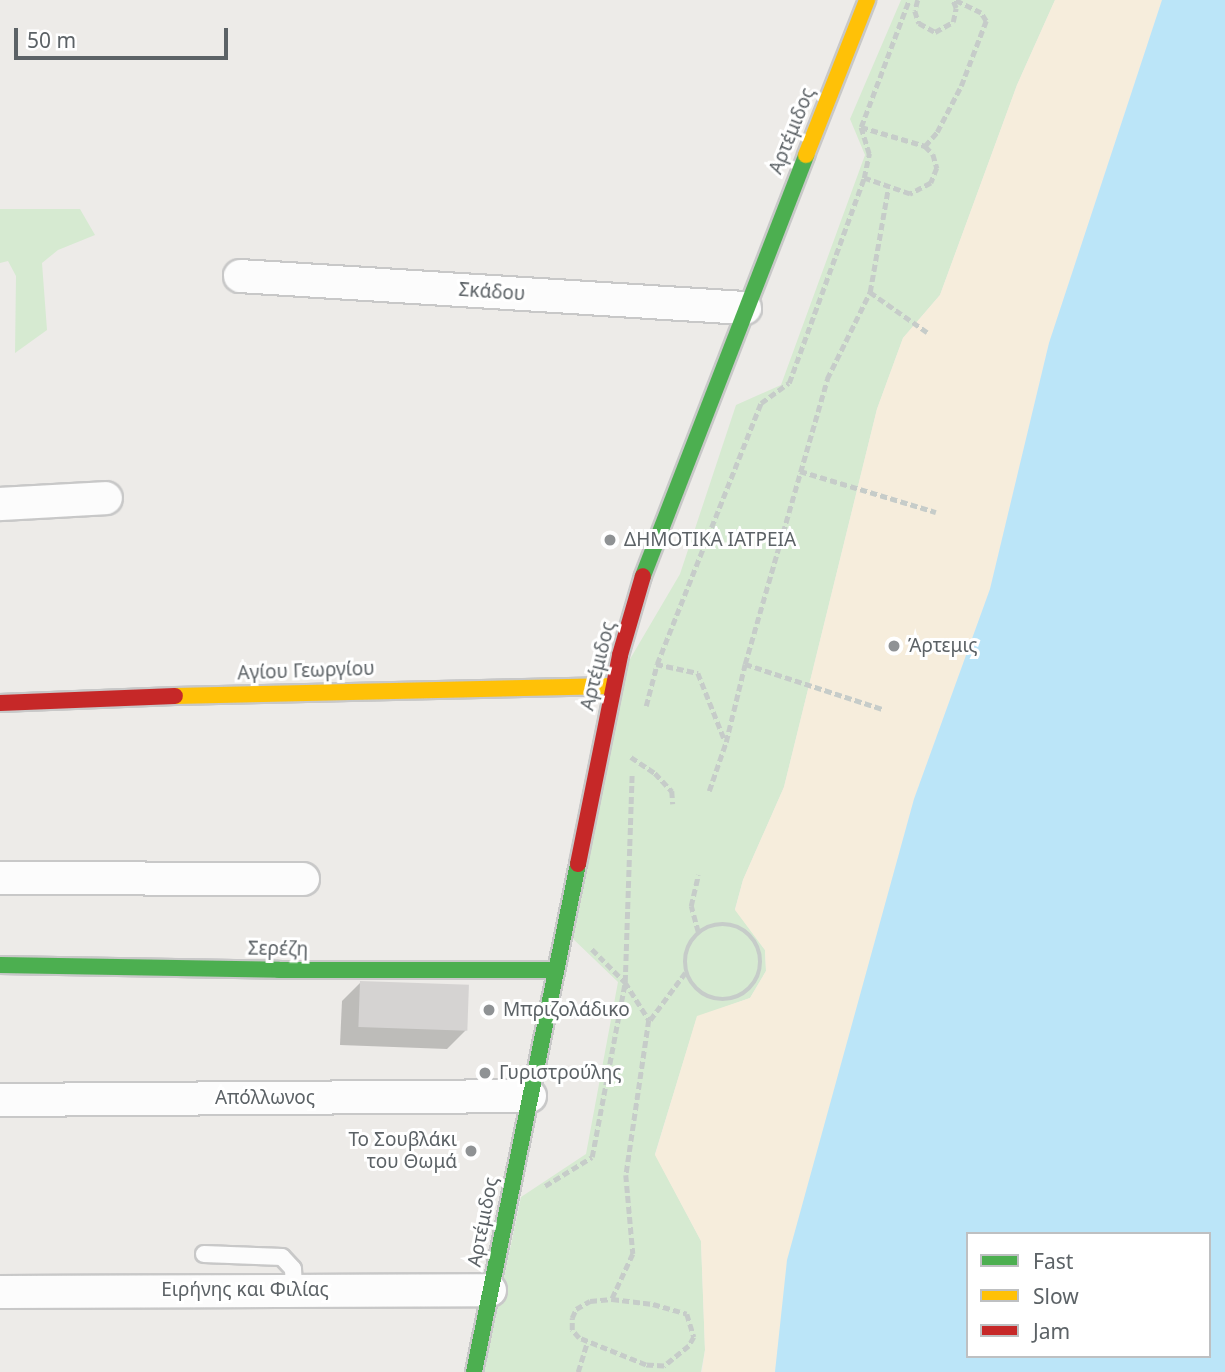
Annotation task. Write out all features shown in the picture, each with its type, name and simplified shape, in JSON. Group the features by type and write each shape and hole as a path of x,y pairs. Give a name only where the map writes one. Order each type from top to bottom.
{"main road":[{"name":"Αρτέμιδος","path":"474,1372 620,655 642,579 745,308 867,0"},
{"name":"Αγίου Γεωργίου","path":"0,703 298,691 612,686"},
{"name":"Σερέζη","path":"0,965 279,970 555,970"}],"street":[{"name":"Σκάδου","path":"240,276 745,308"},
{"path":"0,504 106,498"},
{"path":"0,878 303,879"},
{"name":"Απόλλωνος","path":"0,1100 530,1096"},
{"name":"Ειρήνης και Φιλίας","path":"0,1292 490,1290"}],"lane":[{"path":"204,1254 282,1257 293,1269 294,1290"}],"path":[{"path":"643,718 657,664 761,403 789,383 864,178 869,154 861,127 909,0"},
{"path":"918,0 915,11 919,23 935,32 953,22 954,0 981,13 986,21 961,86 936,132 925,146"},
{"path":"861,127 925,146 933,154 937,168 931,183 910,194 888,189 864,178"},
{"path":"709,790 726,742 745,664 827,379 870,292 888,189"},
{"path":"870,292 927,332"},
{"path":"800,471 936,512"},
{"path":"620,655 698,673 726,742"},
{"path":"745,664 883,709"},
{"path":"601,745 633,758 655,772 672,791 673,804"},
{"path":"542,1189 592,1157 625,982 633,758 636,745"},
{"path":"698,875 691,906 698,932"},
{"path":"565,921 625,982 649,1020"},
{"path":"722,923 746,931 761,952 758,977 742,996 718,1000 695,989 685,973 685,955 698,932 722,923"},
{"path":"612,1299 632,1254 626,1175 649,1020 685,973"},
{"path":"612,1299 653,1304 687,1314 694,1337 679,1357 664,1366 646,1365 587,1342 572,1330 572,1318 576,1309 590,1301 612,1299"},
{"path":"578,1372 587,1342"}],"green space":[{"path":"901,0 1055,0 1017,85 940,295 903,338 877,409 784,787 743,880 735,909 765,950 766,971 750,998 697,1017 655,1154 701,1241 705,1350 701,1372 484,1372 521,1197 586,1154 618,982 569,935 623,671 680,574 736,405 781,385 865,155 850,119"},
{"path":"0,209 80,209 95,235 58,250 42,263 47,330 15,353 16,276 8,261 0,263"}],"sand":[{"name":"Άρτεμις","path":"1055,0 1162,0 1049,343 990,589 914,799 788,1260 775,1372 702,1372 705,1350 701,1241 655,1155 697,1016 750,998 766,971 765,950 735,910 743,880 784,787 877,409 903,338 940,295 1017,85"}],"water":[{"path":"1162,0 1225,0 1225,1372 775,1372 787,1260 914,799 990,589 1049,343"}],"building":[{"path":"360,981 469,985 467,1031 358,1027"}],"traffic: fast":[{"path":"643,576 806,155"},
{"path":"474,1372 578,864"},
{"path":"0,965 279,970 555,970"}],"traffic: slow":[{"path":"806,155 867,0"},
{"path":"175,696 613,686"}],"traffic: jam":[{"path":"578,864 620,655 643,576"},
{"path":"0,703 175,696"}],"place":[{"name":"ΔΗΜΟΤΙΚΑ ΙΑΤΡΕΙΑ","path":"610,540"},
{"name":"Άρτεμις","path":"894,646"},
{"name":"Μπριζολάδικο","path":"489,1010"},
{"name":"Γυριστρούλης","path":"485,1073"},
{"name":"Το Σουβλάκι του Θωμά","path":"471,1151"}]}
